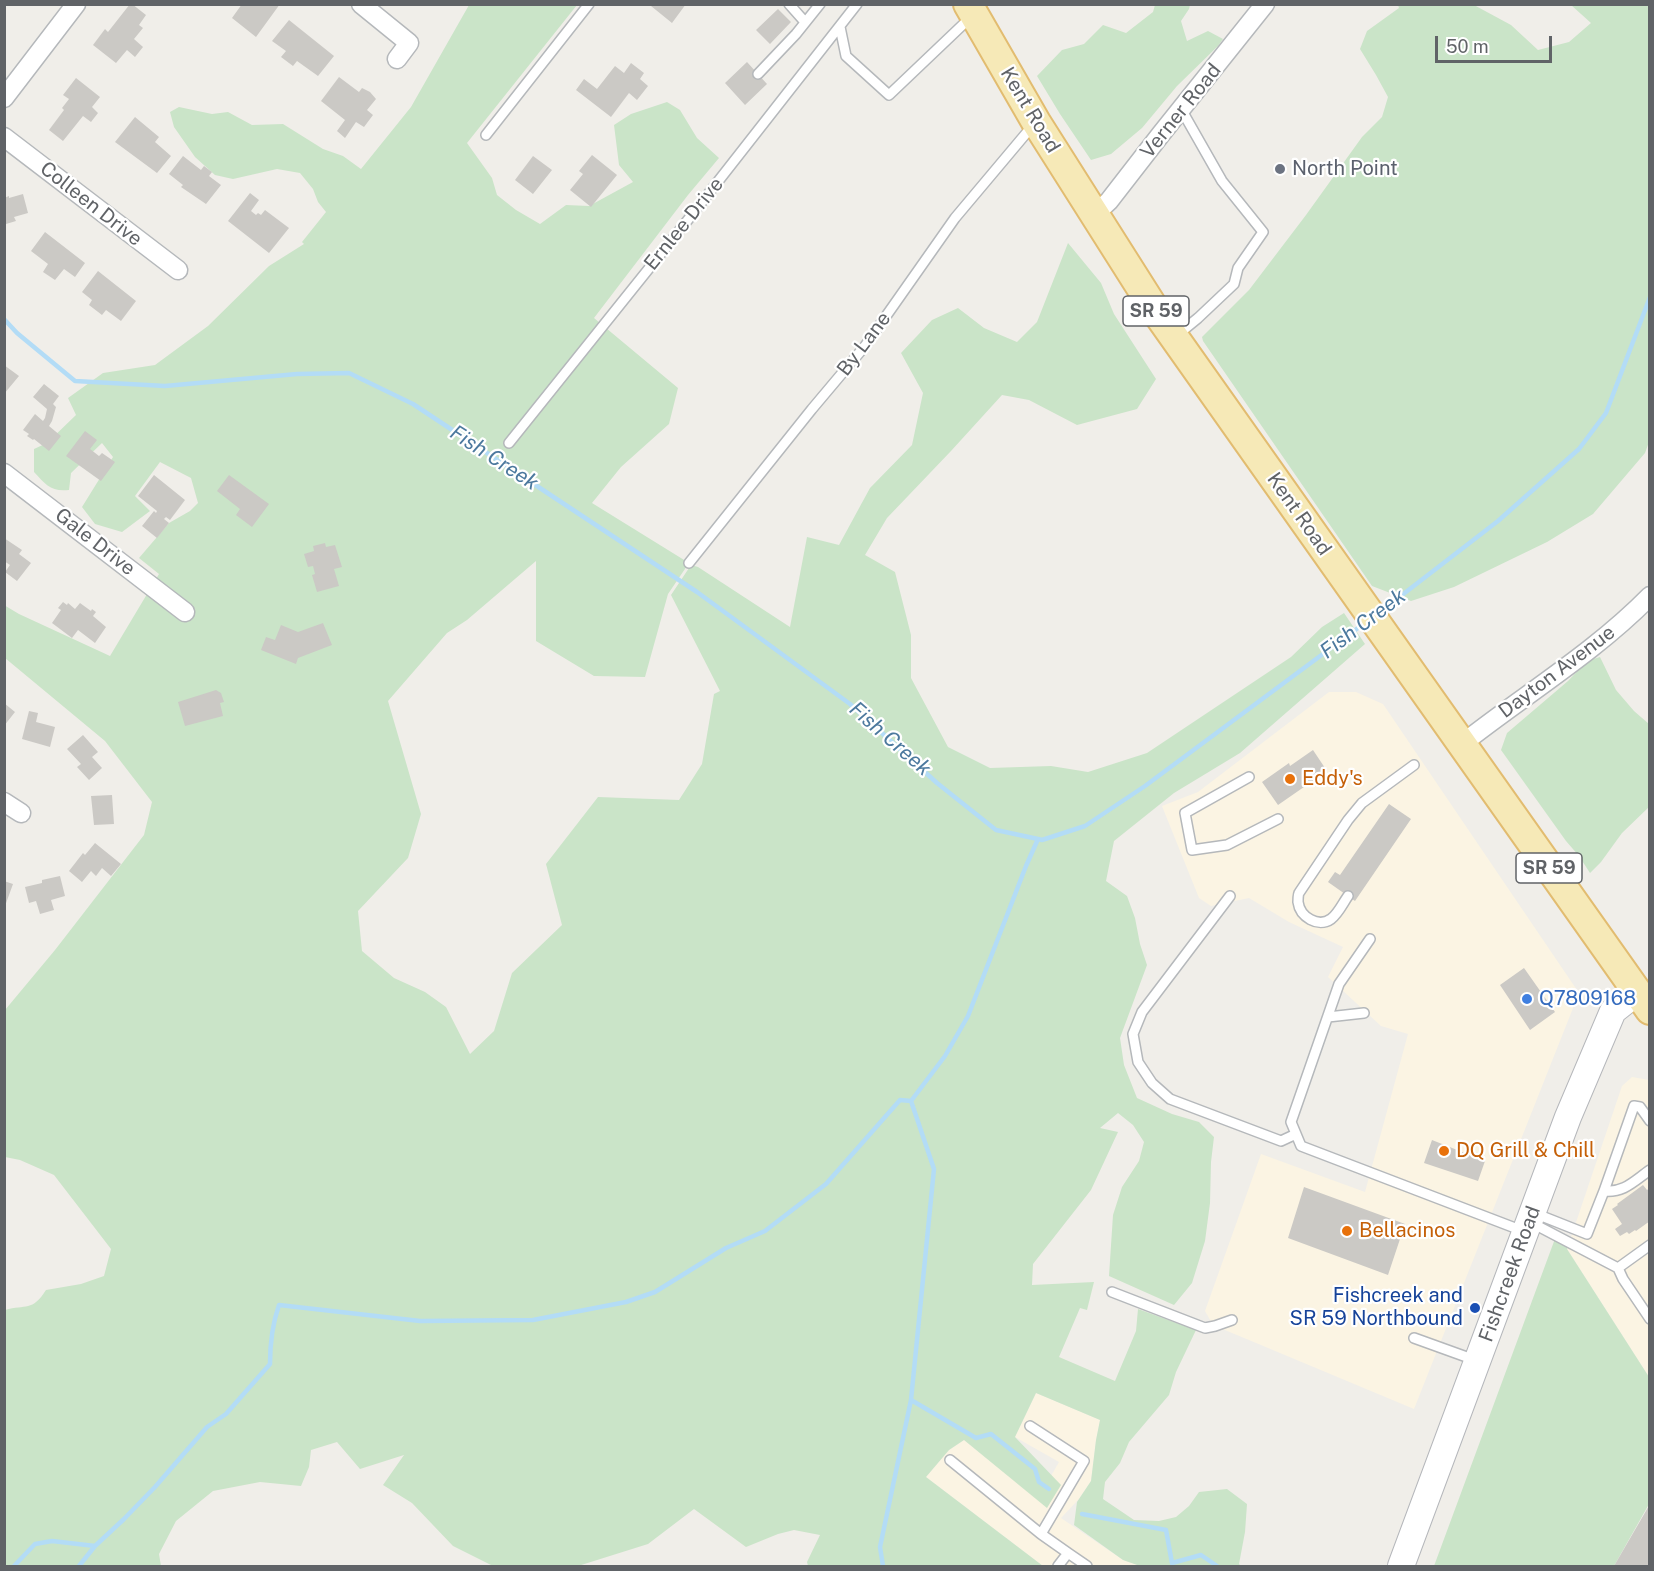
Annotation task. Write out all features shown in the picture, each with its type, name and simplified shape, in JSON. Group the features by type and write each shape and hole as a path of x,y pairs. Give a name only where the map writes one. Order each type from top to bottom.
{"main road":[{"name":"Kent Road","path":"971,9 1036,123 1175,337 1643,1001"},
{"name":"Fishcreek Road","path":"1401,1566 1568,1117 1613,1011 1643,1001"}],"street":[{"path":"4,98 76,4"},
{"path":"361,4 409,44 397,58"},
{"name":"Verner Road","path":"1094,215 1109,201 1265,4"},
{"name":"Colleen Drive","path":"4,137 178,270"},
{"name":"Gale Drive","path":"4,473 184,612"},
{"name":"Dayton Avenue","path":"1462,744 1593,646 1650,596"},
{"path":"4,802 21,813"}],"lane":[{"path":"486,135 589,4"},
{"path":"789,4 805,22"},
{"path":"758,74 820,4"},
{"name":"Ernlee Drive","path":"509,443 857,4"},
{"path":"840,27 846,56 889,95 971,9"},
{"path":"1175,337 1234,284 1238,268 1263,232 1222,181 1181,110"},
{"name":"By Lane","path":"689,563 865,346 954,218 1036,123"},
{"path":"1348,896 1335,915 1323,922 1315,922 1308,918 1301,911 1298,902 1299,893 1362,803 1414,765"},
{"path":"1249,777 1185,813 1192,850 1227,845 1278,819"},
{"path":"1230,896 1142,1012 1133,1034 1138,1062 1152,1083 1170,1099 1281,1141 1296,1134"},
{"path":"1370,939 1338,984 1291,1122 1301,1146 1529,1222 1587,1233 1634,1106 1640,1107 1650,1120"},
{"path":"1328,1017 1364,1013"},
{"path":"1604,1191 1622,1190 1650,1170"},
{"path":"1529,1222 1618,1268 1650,1319"},
{"path":"1618,1268 1650,1245"},
{"path":"1112,1292 1205,1328 1232,1320"},
{"path":"1414,1338 1478,1361"},
{"path":"1030,1426 1084,1461 1041,1534"},
{"path":"950,1460 1041,1534 1087,1566"},
{"path":"1058,1566 1068,1553"}],"shaded area":[{"path":"1329,692 1356,692 1383,704 1579,993 1414,1409 1213,1325 1205,1311 1261,1154 1365,1192 1408,1034 1381,1026 1328,977 1343,947 1289,922 1249,898 1211,906 1199,898 1162,806 1198,792"},
{"path":"1632,1077 1649,1080 1649,1377 1567,1249 1622,1086"},
{"path":"1036,1393 1100,1420 1091,1481 1078,1500 1061,1518 1123,1560 1140,1566 1043,1566 926,1477 949,1450 964,1440 1047,1507 1061,1485 1051,1476 1059,1462 1015,1437"}],"green space":[{"path":"469,5 577,5 467,143 492,178 497,195 516,210 540,224 566,205 589,206 633,182 619,165 614,125 631,114 667,102 680,110 697,138 719,158 594,318 678,388 669,424 621,467 592,503 689,563 668,594 645,677 594,676 536,641 536,561 467,620 447,633 388,701 421,814 408,858 358,911 362,951 394,978 425,992 446,1007 470,1054 494,1031 512,973 562,925 546,864 598,797 679,800 702,764 714,694 720,691 671,595 691,565 698,567 790,627 807,537 839,545 870,488 912,445 923,393 901,353 932,320 958,308 984,328 1017,342 1037,322 1068,243 1101,283 1114,314 1156,379 1137,409 1077,425 1029,400 1002,395 887,518 865,555 895,572 911,635 911,678 948,747 990,768 1051,766 1088,772 1147,753 1291,657 1322,627 1344,613 1365,644 1240,753 1174,793 1114,841 1106,881 1127,896 1147,965 1120,1038 1124,1065 1137,1098 1172,1114 1199,1122 1214,1137 1205,1241 1192,1283 1174,1305 1109,1276 1113,1215 1122,1187 1139,1161 1144,1142 1133,1125 1118,1113 1100,1128 1118,1132 1091,1190 1033,1264 1032,1285 1094,1282 1087,1310 1080,1308 1059,1357 1115,1381 1136,1331 1138,1309 1196,1330 1176,1372 1169,1395 1129,1442 1120,1463 1105,1482 1103,1499 1134,1520 1159,1521 1176,1517 1189,1506 1199,1492 1227,1489 1247,1504 1239,1564 1241,1566 1140,1566 1123,1560 1074,1525 1077,1502 1091,1481 1100,1420 1036,1393 1015,1437 1061,1485 1047,1508 964,1440 949,1450 926,1477 1043,1566 808,1566 807,1562 820,1535 794,1530 746,1547 694,1509 648,1544 578,1566 493,1566 453,1546 412,1503 383,1485 404,1455 360,1469 337,1442 311,1450 309,1467 301,1486 260,1482 213,1491 176,1521 159,1554 161,1566 5,1566 5,1310 37,1302 46,1290 81,1284 104,1276 111,1249 54,1175 20,1160 5,1157 5,1010 55,950 144,835 152,802 105,741 5,658 4,605 110,656 159,574 139,558 169,523 190,511 198,503 191,478 160,462 135,496 150,511 122,532 95,524 82,507 113,457 102,443 71,473 69,490 49,487 34,472 34,449 47,443 76,415 68,398 103,373 155,365 208,326 269,266 304,244 302,242 326,212 318,202 313,189 300,173 277,169 233,179 215,175 195,157 174,127 170,112 179,107 212,114 228,112 252,125 283,124 323,149 343,156 361,169 411,107"},
{"path":"1155,5 1190,5 1181,21 1187,41 1208,31 1223,39 1177,86 1142,128 1111,154 1091,160 1037,76 1062,50 1084,44 1103,25 1126,33 1153,12"},
{"path":"1398,5 1474,5 1511,25 1538,50 1569,42 1591,23 1571,5 1650,5 1649,442 1645,453 1593,514 1547,542 1454,587 1411,601 1372,586 1202,337 1249,290 1362,137 1382,117 1388,97 1360,49 1367,31 1399,8"},
{"path":"1600,657 1616,690 1649,724 1649,807 1622,833 1590,873 1501,750 1507,733 1568,681 1587,661"},
{"path":"1556,1236 1569,1242 1567,1249 1649,1377 1649,1504 1614,1566 1434,1566"}],"building":[{"path":"130,4 146,15 139,25 143,28 134,39 143,47 135,57 127,50 116,63 93,45 105,29 108,32"},
{"path":"242,4 280,4 256,37 232,18"},
{"path":"652,4 686,4 672,23 651,6"},
{"path":"778,9 791,22 770,44 756,30"},
{"path":"289,20 334,56 318,76 297,61 293,66 281,57 286,51 272,41"},
{"path":"747,62 767,84 745,105 725,83"},
{"path":"631,63 644,73 640,79 648,86 637,100 629,93 611,117 576,90 584,79 597,89 615,66 624,73"},
{"path":"339,77 359,92 362,88 370,92 376,99 367,110 373,115 364,127 356,122 345,138 337,131 345,120 321,101"},
{"path":"76,78 100,97 92,107 98,113 91,122 83,116 63,141 49,130 64,110 62,108 69,99 63,95"},
{"path":"135,117 159,137 155,142 171,156 157,173 115,142"},
{"path":"592,155 617,175 591,207 570,190 583,174 579,171"},
{"path":"183,156 201,170 204,166 212,172 209,176 221,185 206,204 181,187 183,185 169,174"},
{"path":"533,156 552,170 533,194 515,180"},
{"path":"250,193 259,200 251,211 256,215 258,213 261,215 265,210 289,228 269,253 228,221"},
{"path":"23,194 28,213 14,217 16,221 6,224 4,198"},
{"path":"45,232 85,263 75,277 64,269 55,280 43,272 48,264 31,251"},
{"path":"98,271 136,301 121,321 106,310 102,315 89,305 92,300 82,292"},
{"path":"4,365 19,376 4,394"},
{"path":"44,384 59,396 53,404 56,407 49,426 61,436 49,451 27,436 29,434 23,430 35,414 43,421 45,418 47,409 33,397"},
{"path":"85,431 97,440 90,449 99,456 102,453 115,462 101,481 66,456"},
{"path":"154,475 185,500 170,520 166,517 164,519 169,523 157,538 142,526 154,511 156,513 157,511 138,496"},
{"path":"229,475 269,504 252,527 236,515 240,509 217,491"},
{"path":"4,538 22,550 19,554 31,563 17,581 5,572 10,565 4,561"},
{"path":"325,543 326,547 335,545 342,567 334,569 339,586 317,592 312,575 315,574 313,566 308,567 304,554 314,551 313,546"},
{"path":"63,602 75,609 80,603 96,612 93,616 106,627 95,643 78,630 72,638 52,623 61,610 58,608"},
{"path":"323,623 332,645 298,658 296,664 261,650 266,637 275,640 281,625 298,632"},
{"path":"216,690 221,693 224,702 220,703 223,716 185,726 178,702"},
{"path":"4,703 15,712 4,726"},
{"path":"29,711 38,713 36,722 55,727 50,747 22,739"},
{"path":"83,735 98,752 92,757 102,768 89,780 77,767 81,764 67,749"},
{"name":"Eddy's","path":"1313,750 1327,771 1278,805 1262,782"},
{"path":"112,795 114,824 94,825 91,796"},
{"path":"1389,804 1411,819 1355,901 1328,882 1335,872 1340,875"},
{"path":"95,843 121,864 111,876 102,868 96,876 91,871 82,882 69,871 83,853 85,855"},
{"path":"60,876 65,896 51,900 54,910 40,914 36,901 29,903 25,887"},
{"path":"4,881 13,884 5,906 4,906"},
{"name":"Q7809168","path":"1524,968 1555,1012 1530,1030 1500,985"},
{"name":"DQ Grill & Chill","path":"1432,1140 1485,1161 1478,1181 1424,1163"},
{"path":"1643,1185 1647,1190 1650,1188 1650,1221 1636,1231 1620,1236 1615,1229 1622,1224 1612,1209"},
{"name":"Bellacinos","path":"1304,1187 1405,1224 1388,1275 1288,1238"},
{"path":"1650,1504 1650,1566 1614,1566"}],"waterway":[{"name":"Fish Creek","path":"1380,612 1498,521 1579,449 1606,413 1650,297"},
{"name":"Fish Creek","path":"4,319 17,333 75,381 165,386 297,374 349,373 413,404 697,592 850,704 937,783 996,830 1042,840 1085,826 1145,786 1366,622"},
{"path":"79,1566 95,1546 155,1487 207,1427 226,1414 270,1364 272,1334 279,1305 420,1321 533,1320 626,1302 655,1292 726,1248 765,1231 826,1184 900,1100 911,1101 945,1056 968,1016 1038,839"},
{"path":"883,1566 880,1547 911,1400 934,1169 911,1101"},
{"path":"911,1400 976,1438 991,1434 1035,1469 1039,1482 1049,1489"},
{"path":"1082,1514 1166,1530 1172,1563 1201,1555 1217,1566"},
{"path":"14,1566 35,1544 52,1541 95,1546"}],"place":[{"name":"North Point","path":"1280,169"},
{"name":"Eddy's","path":"1290,779"},
{"name":"Q7809168","path":"1527,999"},
{"name":"DQ Grill & Chill","path":"1444,1151"},
{"name":"Bellacinos","path":"1347,1231"},
{"name":"Fishcreek and SR 59 Northbound","path":"1475,1308"}]}
